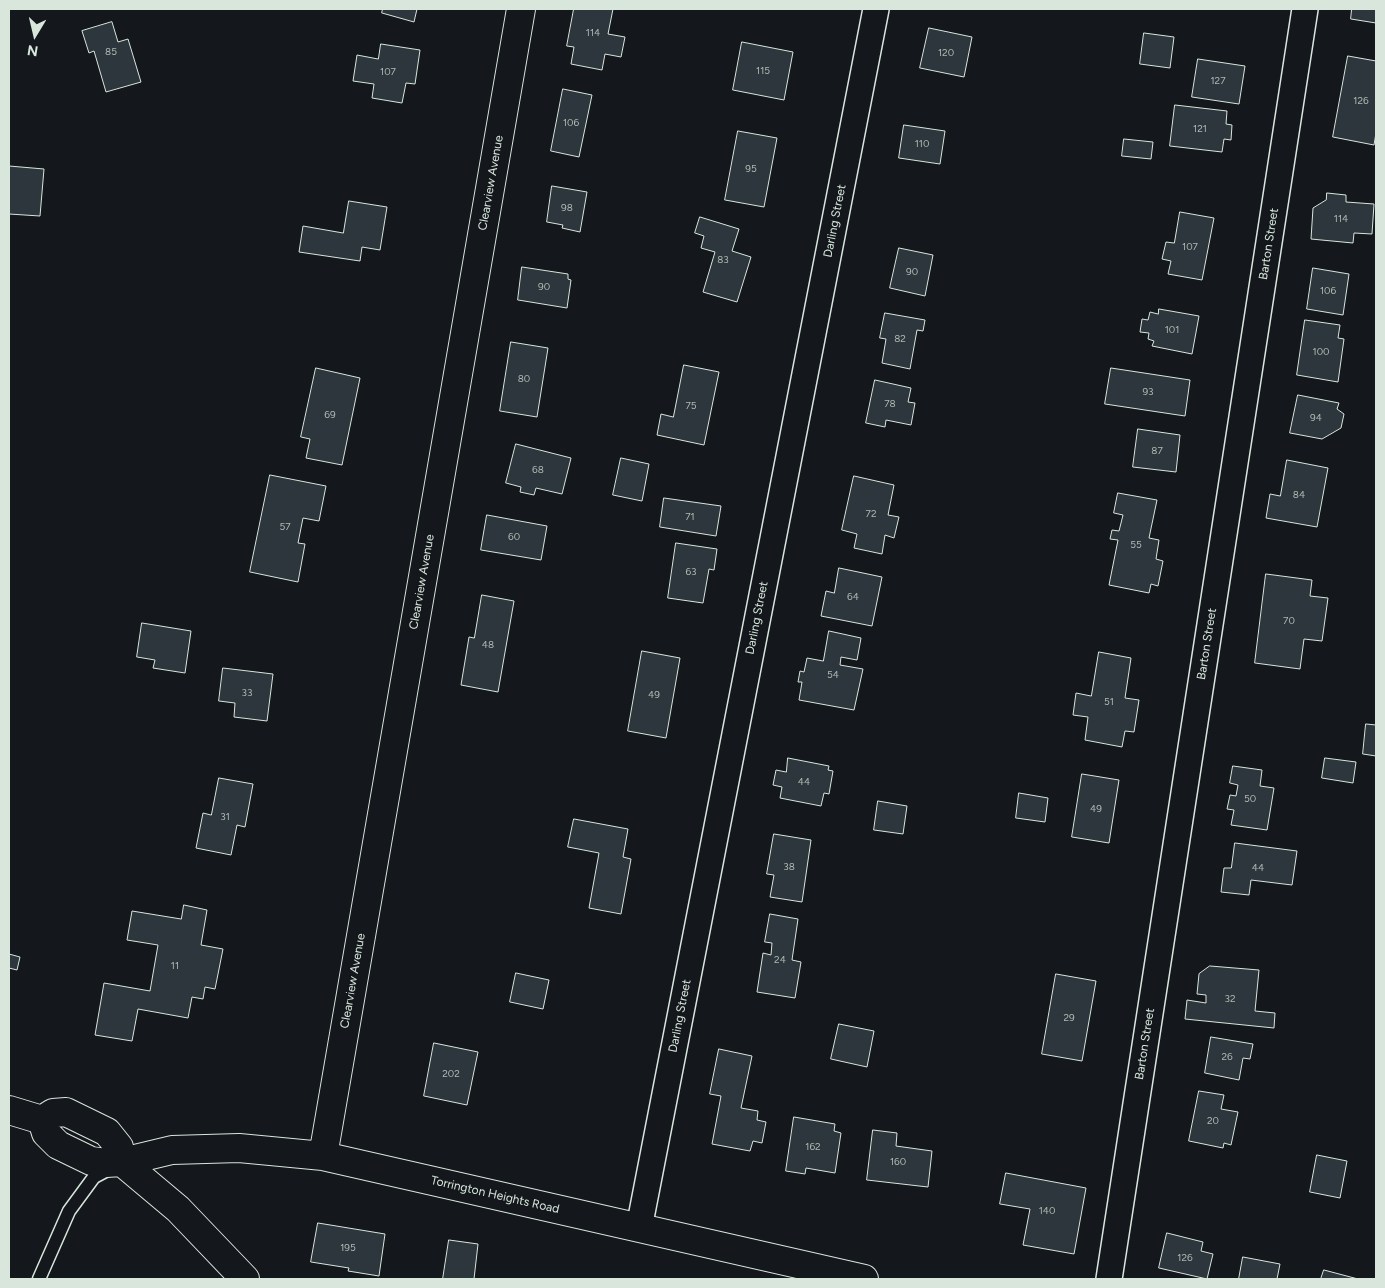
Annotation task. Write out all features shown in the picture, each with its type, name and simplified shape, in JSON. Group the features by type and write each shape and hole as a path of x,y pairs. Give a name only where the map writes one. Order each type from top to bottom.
{"street":[{"name":"Clearview Avenue","path":"323,1156 521,9"},
{"name":"Darling Street","path":"639,1228 876,9"},
{"name":"Barton Street","path":"1108,1279 1305,9"},
{"name":"Torrington Heights Road","path":"9,1110 42,1120 46,1133 58,1145 91,1161 106,1163 122,1162 172,1150 239,1148 323,1156 864,1279"},
{"path":"122,1162 178,1209 245,1279"}],"lane":[{"path":"39,1279 69,1212 94,1177 122,1162"}],"building":[{"path":"383,9 417,9 414,22 382,13"},
{"path":"574,9 613,9 608,34 625,37 621,57 605,54 602,70 571,64 574,47 567,46"},
{"path":"1352,9 1376,9 1376,23 1351,19"},
{"path":"112,22 118,42 128,39 141,82 106,92 94,51 89,53 82,31"},
{"path":"929,28 972,37 964,77 920,68"},
{"path":"1144,33 1174,37 1170,68 1140,64"},
{"path":"742,42 793,52 784,100 733,90"},
{"path":"381,44 420,50 415,84 406,83 402,103 372,98 374,84 353,81 357,55 378,59"},
{"path":"1348,56 1376,61 1376,133 1374,145 1333,137"},
{"path":"1198,59 1245,66 1239,104 1192,97"},
{"path":"563,89 592,95 579,157 551,151"},
{"path":"1175,105 1227,111 1226,124 1232,125 1231,140 1224,139 1222,152 1170,146"},
{"path":"904,125 945,131 940,164 899,158"},
{"path":"738,131 777,138 764,207 725,200"},
{"path":"1124,139 1153,142 1151,159 1122,156"},
{"path":"9,166 44,169 40,216 9,214"},
{"path":"552,186 587,192 580,232 562,228 563,225 547,222"},
{"path":"1327,193 1346,195 1346,202 1374,204 1372,234 1354,233 1353,243 1311,239 1313,208 1326,200"},
{"path":"349,201 387,207 380,250 362,247 360,261 299,252 303,226 343,233"},
{"path":"1180,212 1214,218 1202,280 1168,274 1171,261 1162,259 1166,242 1174,243"},
{"path":"700,217 739,229 732,251 751,257 737,302 703,292 715,252 701,248 704,236 695,233"},
{"path":"899,248 933,255 925,296 890,288"},
{"path":"522,267 568,274 568,279 571,280 567,308 518,300"},
{"path":"1313,268 1349,274 1343,315 1307,309"},
{"path":"1159,309 1199,316 1192,354 1152,346 1154,341 1148,339 1149,333 1140,332 1142,319 1148,320 1150,312 1158,314"},
{"path":"885,313 925,320 923,331 917,330 910,369 882,363 886,339 880,338"},
{"path":"1305,320 1340,325 1338,338 1344,339 1338,382 1297,375"},
{"path":"511,342 548,348 537,417 500,411"},
{"path":"684,365 719,372 704,445 657,435 661,414 673,417"},
{"path":"316,368 360,378 342,465 306,458 310,439 301,437"},
{"path":"1111,368 1190,380 1185,416 1105,404"},
{"path":"875,380 911,388 908,402 915,403 911,425 886,420 885,427 866,423"},
{"path":"1298,395 1339,403 1337,409 1344,414 1341,428 1322,439 1290,433"},
{"path":"1138,429 1180,435 1176,472 1133,467"},
{"path":"516,444 571,458 562,494 536,488 534,495 520,492 521,487 506,483"},
{"path":"621,458 649,464 642,501 613,495"},
{"path":"1287,460 1328,468 1317,527 1266,518 1270,494 1280,496"},
{"path":"270,475 326,486 319,521 303,518 298,543 305,544 298,582 250,572"},
{"path":"854,476 894,485 888,515 899,517 894,538 885,535 882,554 854,548 857,534 842,530"},
{"path":"1118,493 1157,500 1149,538 1159,540 1156,559 1163,561 1158,586 1151,584 1149,593 1109,585 1118,540 1110,539 1112,530 1119,531 1123,515 1114,513"},
{"path":"664,498 721,506 716,536 660,527"},
{"path":"487,515 547,526 541,560 481,550"},
{"path":"676,543 717,549 714,570 709,569 703,603 668,598"},
{"path":"839,568 882,577 872,626 821,616 826,591 834,593"},
{"path":"1266,574 1312,580 1310,596 1328,598 1322,641 1304,639 1300,669 1255,663"},
{"path":"482,595 514,601 498,692 461,685 469,637 474,638"},
{"path":"142,623 191,631 185,673 153,668 155,660 137,657"},
{"path":"829,631 861,638 857,660 841,657 840,665 863,669 854,710 799,700 802,682 798,682 800,671 804,672 807,658 823,661"},
{"path":"642,651 680,658 666,738 628,731"},
{"path":"1099,652 1131,658 1125,698 1139,700 1134,732 1125,731 1122,747 1085,740 1088,717 1073,715 1076,693 1091,696"},
{"path":"223,668 273,674 267,721 234,717 235,703 219,701"},
{"path":"1366,724 1376,725 1376,756 1363,754"},
{"path":"788,758 829,766 828,770 833,771 829,794 824,793 821,806 780,798 782,787 773,785 776,770 786,772"},
{"path":"1325,758 1356,762 1353,783 1322,778"},
{"path":"1233,766 1262,770 1260,786 1274,788 1267,830 1231,825 1234,810 1227,809 1230,795 1236,796 1238,785 1230,783"},
{"path":"1082,774 1119,780 1109,843 1072,837"},
{"path":"219,778 253,784 245,827 237,825 231,855 196,848 203,813 211,815"},
{"path":"1019,793 1048,798 1045,822 1016,818"},
{"path":"878,801 907,806 903,834 874,830"},
{"path":"574,819 628,829 623,857 631,859 621,914 589,908 599,853 568,847"},
{"path":"774,834 811,840 802,902 770,897 774,875 767,874"},
{"path":"1235,843 1297,851 1292,885 1251,880 1249,895 1221,892 1224,868 1231,868"},
{"path":"184,905 207,910 201,945 223,949 215,989 205,987 203,999 192,997 188,1018 138,1009 132,1041 95,1035 104,983 150,991 158,945 127,940 132,911 181,919"},
{"path":"770,914 798,919 792,960 801,962 795,998 757,992 763,953 771,955 772,943 765,942"},
{"path":"9,954 20,957 17,970 9,968"},
{"path":"1210,966 1259,970 1255,1011 1275,1013 1274,1028 1185,1019 1187,1000 1206,1003 1206,995 1197,994 1199,974"},
{"path":"516,973 549,980 543,1009 510,1002"},
{"path":"1056,974 1096,981 1082,1061 1042,1054"},
{"path":"839,1024 874,1031 867,1067 831,1059"},
{"path":"1211,1037 1253,1044 1250,1059 1243,1058 1239,1080 1205,1073"},
{"path":"434,1043 478,1052 467,1105 424,1096"},
{"path":"719,1049 752,1056 741,1108 758,1111 757,1120 766,1122 762,1143 753,1141 750,1151 712,1144 721,1096 710,1094"},
{"path":"1199,1091 1224,1095 1221,1109 1238,1112 1231,1145 1224,1143 1223,1148 1189,1141"},
{"path":"794,1117 835,1124 834,1131 841,1133 835,1173 806,1168 805,1174 786,1171"},
{"path":"873,1130 897,1133 896,1146 932,1151 928,1187 867,1180"},
{"path":"1317,1155 1347,1161 1340,1198 1310,1192"},
{"path":"1006,1173 1086,1188 1074,1254 1023,1245 1030,1209 1000,1204"},
{"path":"318,1223 385,1234 379,1276 348,1271 349,1268 311,1262"},
{"path":"1167,1233 1203,1242 1201,1251 1213,1254 1207,1279 1159,1268"},
{"path":"449,1240 478,1244 474,1279 443,1279"},
{"path":"1243,1257 1280,1264 1277,1279 1239,1279"},
{"path":"1324,1270 1358,1279 1321,1279"}]}
